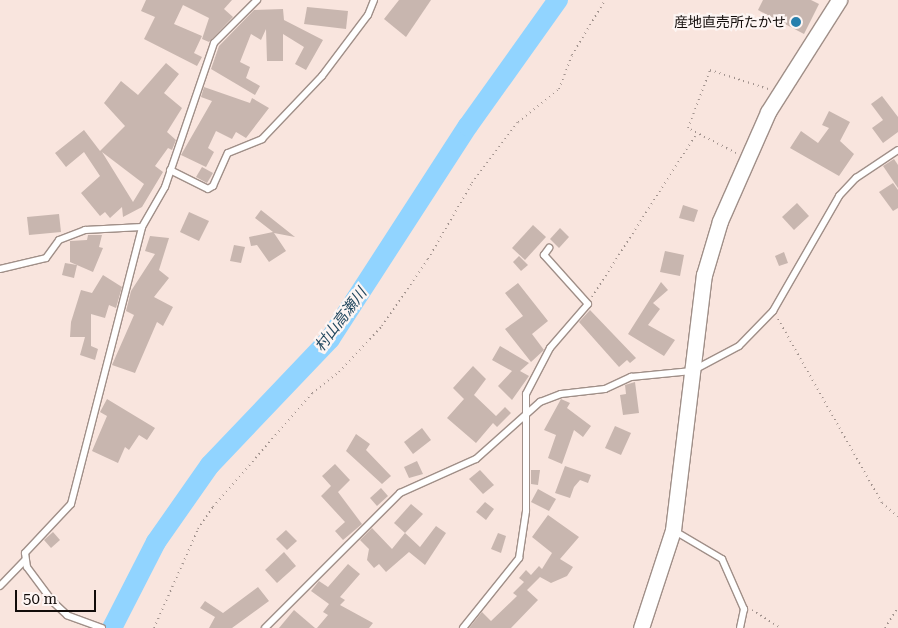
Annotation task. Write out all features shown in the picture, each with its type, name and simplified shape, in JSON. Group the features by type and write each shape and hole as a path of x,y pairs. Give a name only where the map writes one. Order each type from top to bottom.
{"street":[{"path":"641,628 673,530 704,275 745,157 780,93 838,0"}],"lane":[{"path":"0,586 25,560 30,545 71,504 142,227 170,170 214,43 257,0"},
{"path":"170,170 208,189 213,186 228,153 262,139 322,76 368,15 374,0"},
{"path":"265,628 400,493 476,460 528,418 540,402 561,394 605,389 630,377 692,371 739,346 773,310 839,196 863,173 898,150"},
{"path":"0,269 46,258 59,240 85,230 142,227"},
{"path":"463,628 519,558 526,511 528,418 526,394 550,348 588,304 544,255 549,248"},
{"path":"673,530 722,559 744,609 740,628"},
{"path":"25,560 53,602 83,624 102,628"}],"path":[{"path":"154,628 198,529 213,507 312,393 339,372 382,326 428,259 472,183 518,122 559,88 572,55 605,0"},
{"path":"745,157 688,128 710,70 780,93"},
{"path":"588,304 698,133"},
{"path":"773,310 882,503 898,517"},
{"path":"885,628 898,606"},
{"path":"744,609 761,611 781,628"}],"building":[{"path":"146,0 232,0 224,9 233,17 209,42 202,39 209,18 183,5 174,24 202,36 194,53 202,57 197,66 144,39 155,17 141,11"},
{"path":"399,0 431,0 406,37 384,19"},
{"name":"産地直売所たかせ","path":"763,0 811,0 819,4 804,34 758,10"},
{"path":"307,7 348,11 346,29 304,24"},
{"path":"283,9 284,20 323,40 306,70 295,64 304,47 283,34 283,61 267,61 266,29 261,40 251,34 240,62 250,67 246,78 260,86 255,95 211,69 219,46 254,10"},
{"path":"166,63 179,74 164,93 182,108 167,132 176,140 172,150 168,148 155,166 163,172 142,207 123,217 122,207 110,218 105,212 100,216 81,193 100,176 84,152 66,167 55,153 84,130 100,151 125,126 104,103 121,81 138,95","holes":["102,152 144,184 133,202"]},
{"path":"204,87 250,103 252,98 269,108 246,138 236,132 232,139 216,131 208,148 214,152 206,167 181,155 212,101 201,97"},
{"path":"882,96 898,117 898,132 883,143 872,128 883,120 871,104"},
{"path":"829,111 850,122 840,141 854,154 839,176 790,148 801,131 818,143 829,128 822,125"},
{"path":"894,159 898,165 898,188 883,166"},
{"path":"202,167 213,173 207,183 196,177"},
{"path":"893,183 898,190 898,208 893,211 879,192"},
{"path":"797,203 809,216 794,230 782,217"},
{"path":"683,205 698,210 694,222 679,218"},
{"path":"261,210 295,237 274,233 286,251 269,262 257,245 251,246 249,237 273,232 255,218"},
{"path":"189,212 209,221 199,241 180,232"},
{"path":"59,214 61,232 29,235 27,217"},
{"path":"533,225 546,237 525,260 512,248"},
{"path":"560,228 569,237 559,248 550,239"},
{"path":"88,235 102,235 99,247 103,248 93,272 70,262 70,241 87,240"},
{"path":"150,236 169,238 159,270 169,278 154,297 173,307 163,326 157,322 135,373 112,365 134,315 126,311 131,291 155,254 145,251"},
{"path":"234,245 245,247 241,263 230,261"},
{"path":"665,251 684,255 680,276 660,272"},
{"path":"784,252 788,263 779,266 775,256"},
{"path":"519,256 528,265 521,271 513,262"},
{"path":"65,263 77,265 74,278 62,275"},
{"path":"103,275 122,287 116,308 109,305 105,318 91,314 91,346 98,349 95,360 80,355 85,337 70,337 71,322 81,290 92,293"},
{"path":"661,282 668,290 653,303 660,309 648,325 675,340 664,356 628,334"},
{"path":"518,283 548,321 532,334 544,350 531,362 505,329 523,316 505,293"},
{"path":"590,310 636,358 630,363 627,360 619,367 579,322"},
{"path":"500,346 529,363 520,371 529,376 512,400 498,386 512,371 492,360"},
{"path":"473,366 486,379 474,395 496,416 505,407 511,413 497,427 493,423 476,443 447,418 464,399 453,388"},
{"path":"635,382 639,413 623,415 620,395 626,394 625,385"},
{"path":"107,399 155,428 147,440 139,435 129,450 125,447 118,463 92,451 107,416 100,412"},
{"path":"561,399 570,403 567,408 591,426 583,437 574,430 562,464 548,458 556,435 544,430"},
{"path":"615,426 631,433 621,455 605,448"},
{"path":"422,428 431,440 413,454 404,442"},
{"path":"356,434 370,444 366,450 391,476 382,484 346,451"},
{"path":"417,461 423,474 409,478 404,467"},
{"path":"335,464 350,480 338,492 362,524 343,540 335,531 345,522 321,496 331,486 322,476"},
{"path":"565,466 591,475 588,483 580,480 574,487 570,498 555,493"},
{"path":"480,470 494,485 483,494 469,479"},
{"path":"531,470 540,470 538,485 531,484"},
{"path":"381,488 388,496 377,506 370,498"},
{"path":"538,489 556,499 549,511 531,502"},
{"path":"485,502 494,509 486,520 476,512"},
{"path":"411,504 423,514 405,533 394,523"},
{"path":"548,515 579,537 560,559 573,567 567,576 551,583 540,577 527,590 538,600 511,628 469,628 482,612 491,621 517,596 513,593 524,582 519,578 526,570 531,575 539,566 542,569 552,553 532,537"},
{"path":"436,526 446,533 425,565 409,552 386,572 379,564 374,568 367,560 369,549 360,540 372,528 392,549 405,533 420,547"},
{"path":"286,530 297,541 287,550 276,539"},
{"path":"53,532 60,540 51,548 44,540"},
{"path":"498,533 506,536 501,553 491,549"},
{"path":"284,552 296,566 277,583 265,570"},
{"path":"348,564 360,574 340,597 345,600 340,605 373,623 369,628 317,628 328,615 323,612 329,604 311,591 319,581 328,587"},
{"path":"258,587 269,601 232,628 209,628 215,617 200,608 205,601 223,613"},
{"path":"294,610 315,628 279,628"}],"waterway":[{"name":"村山高瀬川","path":"112,628 156,542 210,465 330,339 468,126 558,0"}],"place":[{"name":"産地直売所たかせ","path":"796,22"}]}
